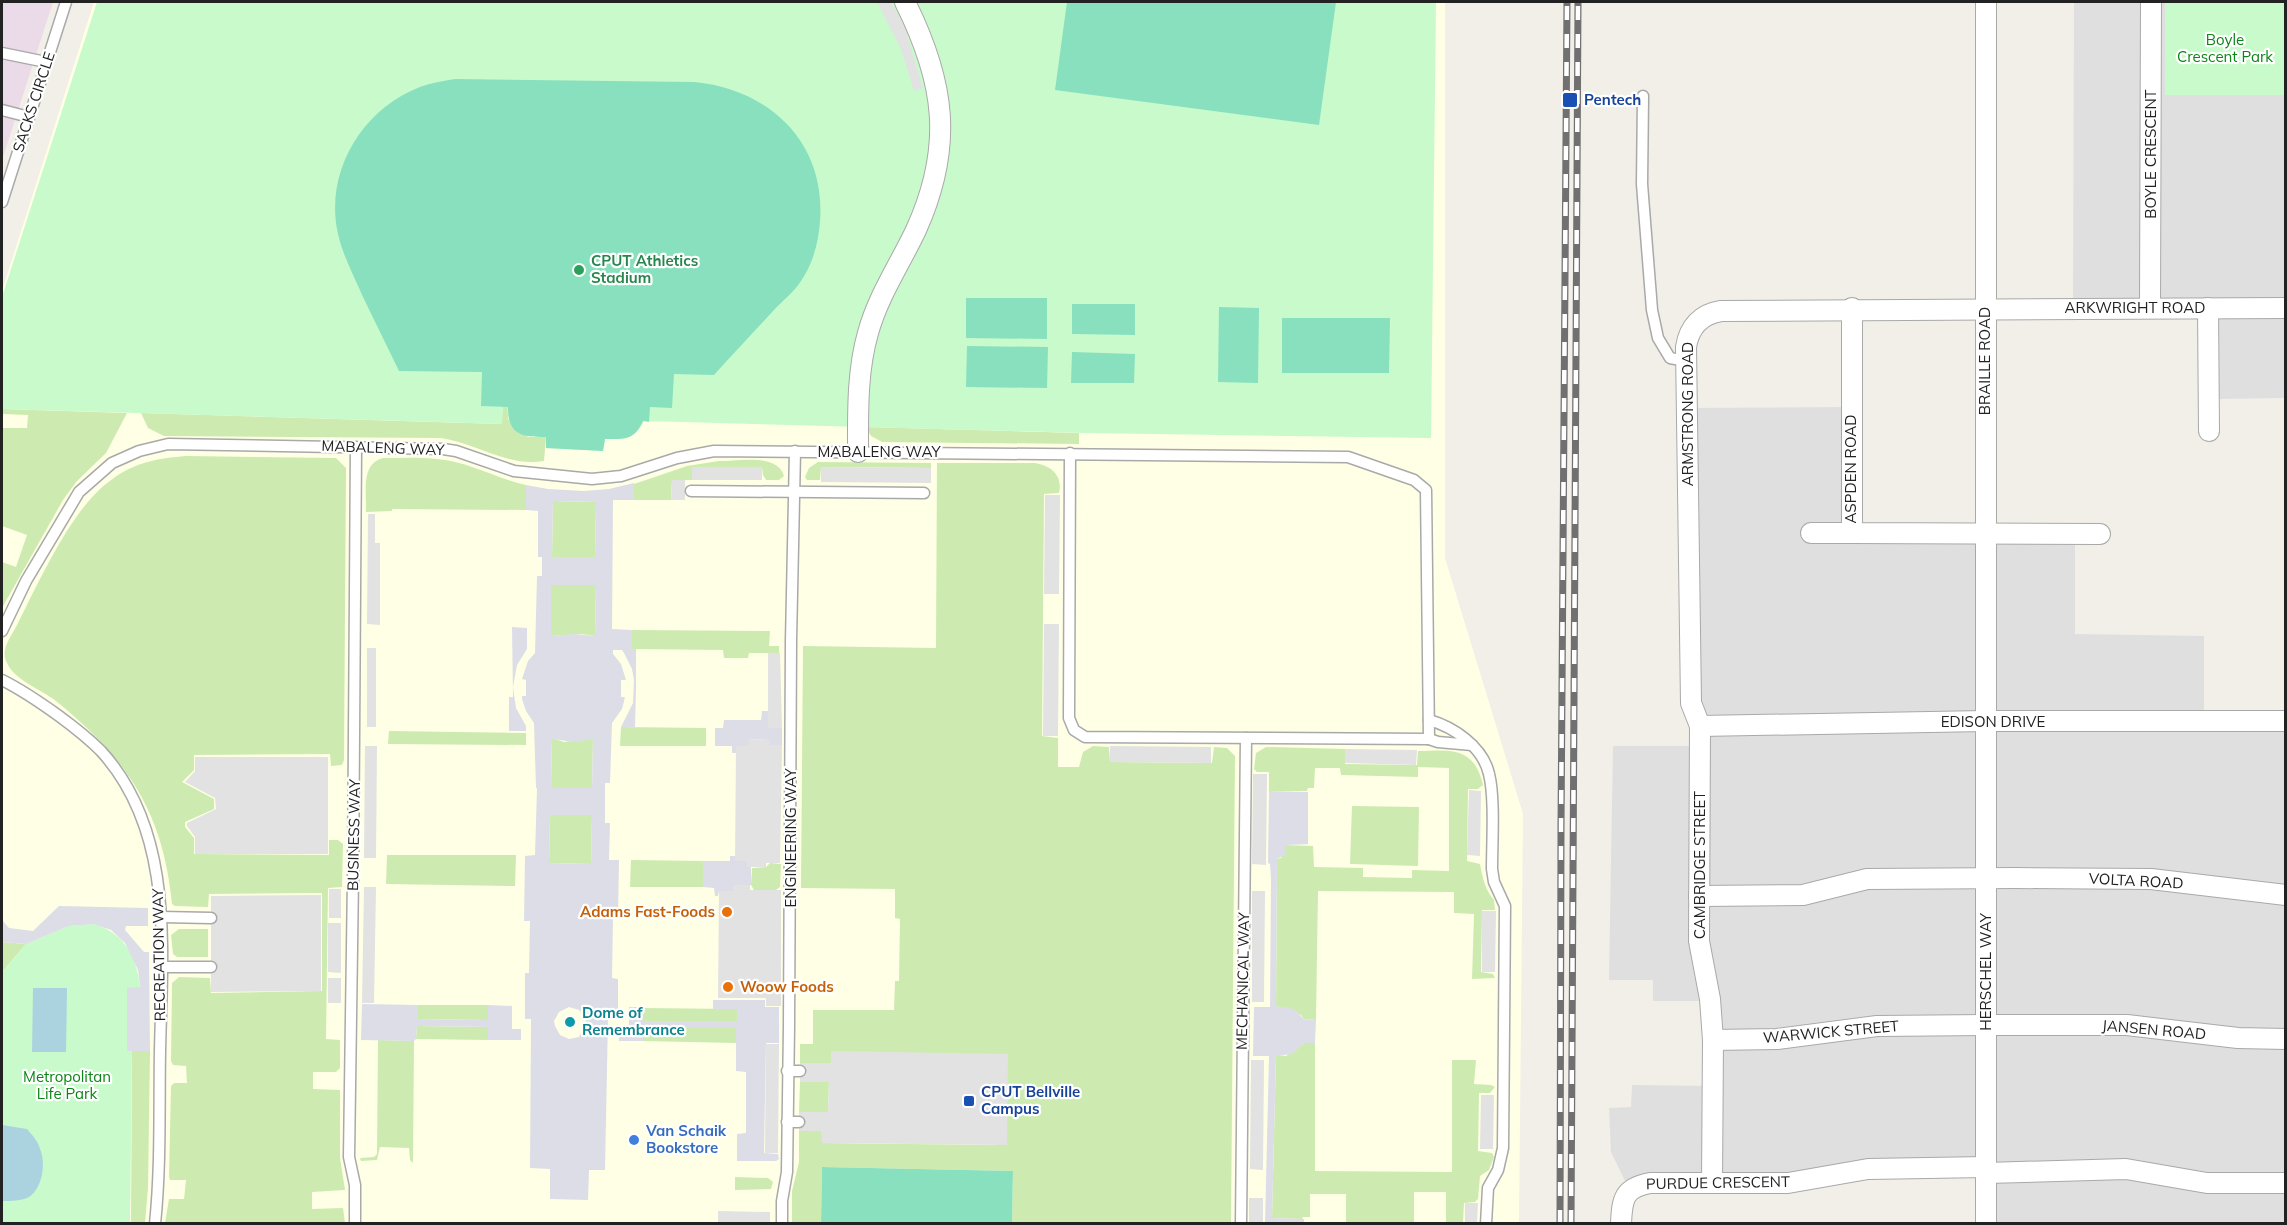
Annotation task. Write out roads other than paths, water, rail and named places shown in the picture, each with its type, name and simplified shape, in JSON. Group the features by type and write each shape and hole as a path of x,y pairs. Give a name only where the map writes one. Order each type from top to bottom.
{"street":[{"path":"858,452 860,387 867,334 886,285 916,230 935,178 940,145 939,104 933,73 919,29 906,2"},
{"name":"BRAILLE ROAD","path":"1985,721 1986,2"},
{"name":"BOYLE CRESCENT","path":"2150,307 2151,2"},
{"name":"ARKWRIGHT ROAD","path":"1985,309 2208,308 2285,305"},
{"name":"ARMSTRONG ROAD","path":"1700,726 1691,703 1686,361 1686,347 1690,332 1699,320 1713,312 1852,308 1985,309"},
{"name":"ASPDEN ROAD","path":"1852,308 1852,533 2100,534"},
{"path":"2208,308 2209,431"},
{"path":"1811,533 1852,533"},
{"name":"EDISON DRIVE","path":"1700,726 1985,721 2286,721"},
{"name":"HERSCHEL WAY","path":"1985,721 1986,1224"},
{"name":"CAMBRIDGE STREET","path":"1700,726 1699,941 1710,999 1713,1040 1712,1183"},
{"name":"VOLTA ROAD","path":"1699,896 1803,895 1867,879 2151,879 2286,895"},
{"name":"JANSEN ROAD","path":"1986,1025 2127,1025 2238,1038 2286,1039"},
{"name":"WARWICK STREET","path":"1713,1040 1777,1039 1877,1026 1986,1025"},
{"name":"PURDUE CRESCENT","path":"1621,1224 1621,1206 1626,1194 1635,1186 1650,1183 1788,1183 1868,1169 2126,1169 2207,1183 2286,1183"}],"lane":[{"name":"SACKS CIRCLE","path":"2,202 66,2"},
{"path":"2,53 46,62"},
{"path":"1643,96 1641,184 1652,310 1658,338 1670,358 1686,361"},
{"path":"2,110 29,117"},
{"name":"MABALENG WAY","path":"2,632 26,581 80,492 112,463 139,451 168,444 443,449 462,453 514,471 592,479 621,476 677,458 714,451 1348,457 1422,485 1426,490 1429,739"},
{"name":"BUSINESS WAY","path":"355,1224 355,1185 349,1145 356,447"},
{"name":"ENGINEERING WAY","path":"782,1224 783,1184 787,1172 786,805 795,451"},
{"path":"1070,453 1069,718 1074,730 1085,737 1429,739 1472,746"},
{"path":"691,490 924,493"},
{"name":"RECREATION WAY","path":"2,680 44,706 84,735 102,752 117,772 135,805 149,840 155,864 161,917 159,1153 155,1224"},
{"path":"1429,720 1451,728 1472,746 1489,772 1491,782 1492,868 1494,882 1505,906 1503,1149 1498,1170 1488,1188 1486,1224"},
{"name":"MECHANICAL WAY","path":"1241,1224 1246,738"},
{"path":"161,917 211,918"},
{"path":"161,967 211,967"},
{"path":"788,1071 800,1071"},
{"path":"787,1122 799,1122"}],"water":[{"path":"33,988 67,988 66,1052 32,1052"},
{"path":"2,1125 27,1129 42,1154 43,1168 40,1181 34,1193 23,1199 2,1201"}],"railway":[{"path":"1560,1224 1567,2"},
{"path":"1571,1224 1578,2"}],"place":[{"name":"Pentech","path":"1570,100"},
{"name":"CPUT Athletics Stadium","path":"579,270"},
{"name":"Adams Fast-Foods","path":"727,912"},
{"name":"Woow Foods","path":"728,987"},
{"name":"Dome of Remembrance","path":"570,1022"},
{"name":"CPUT Bellville Campus","path":"969,1101"},
{"name":"Van Schaik Bookstore","path":"634,1140"}],"park label":[{"name":"Boyle Crescent Park","path":"2225,48"},
{"name":"Metropolitan Life Park","path":"67,1086"}]}
